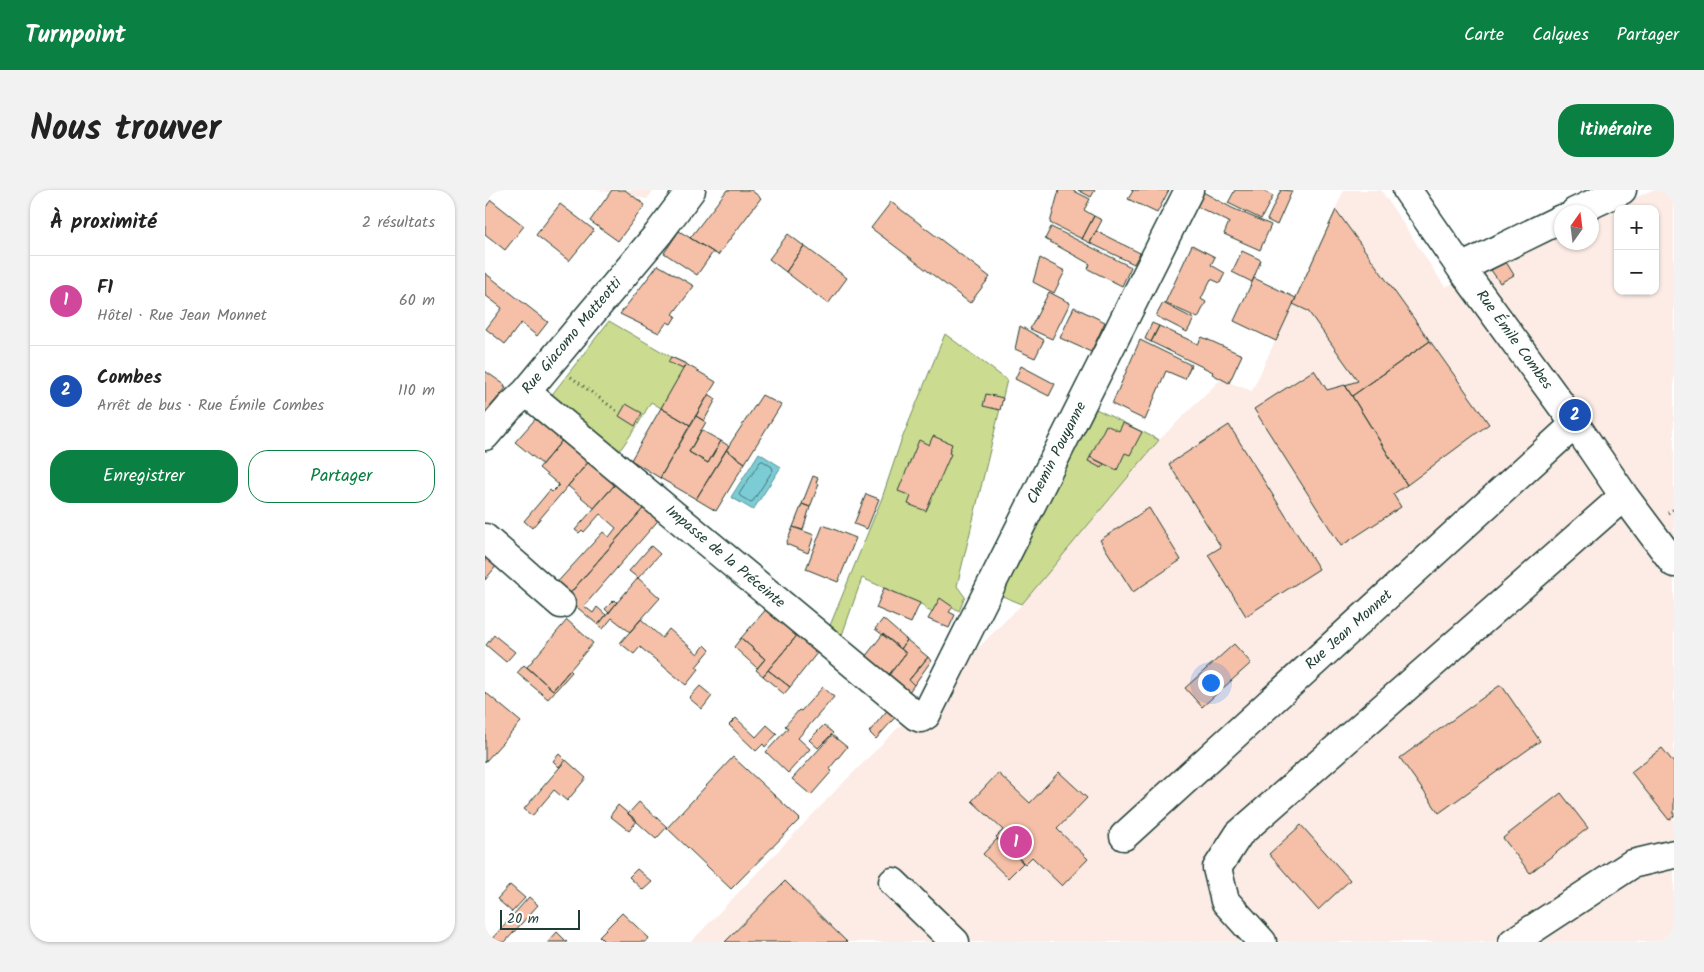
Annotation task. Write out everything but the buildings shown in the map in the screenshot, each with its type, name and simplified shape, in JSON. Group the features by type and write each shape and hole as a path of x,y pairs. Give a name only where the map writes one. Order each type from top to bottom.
{"street":[{"name":"Rue Giacomo Matteotti","path":"485,436 533,384 658,234 691,190"},
{"name":"Chemin Pouyanne","path":"926,715 1189,190"},
{"name":"Rue Émile Combes","path":"1407,190 1461,268 1575,424 1624,496 1674,563"},
{"path":"1590,205 1622,190"},
{"path":"1461,268 1554,222"},
{"name":"Impasse de la Préceinte","path":"533,384 916,716 921,718 926,715"},
{"name":"Rue Jean Monnet","path":"1123,836 1575,424"},
{"path":"1262,942 1225,901 1217,868 1239,834 1624,496"},
{"path":"485,538 561,604"},
{"path":"1513,942 1632,864 1674,854"},
{"path":"893,882 940,937"}],"path":[{"path":"533,384 556,389 567,374 617,411"}],"shaded area":[{"path":"597,190 654,190 647,199"},
{"path":"1344,190 1381,190 1445,287 1554,236 1554,250 1599,250 1599,215 1614,208 1614,295 1659,295 1659,205 1620,205 1652,190 1674,190 1674,942 691,942 840,786 1022,604 1159,440 1221,379 1252,391"}],"green space":[{"path":"609,321 671,357 687,364 661,408 651,402 618,453 550,397"},
{"path":"945,334 1007,380 957,586 965,597 959,611 940,599 932,612 925,609 925,606 862,578 841,638 829,628 882,498 901,441"},
{"path":"1096,409 1159,440 1022,604 1000,595"}],"water":[{"path":"759,453 781,467 753,510 731,497"}],"place":[{"name":"Combes","path":"1575,415"},
{"name":"F1","path":"1016,842"}]}
